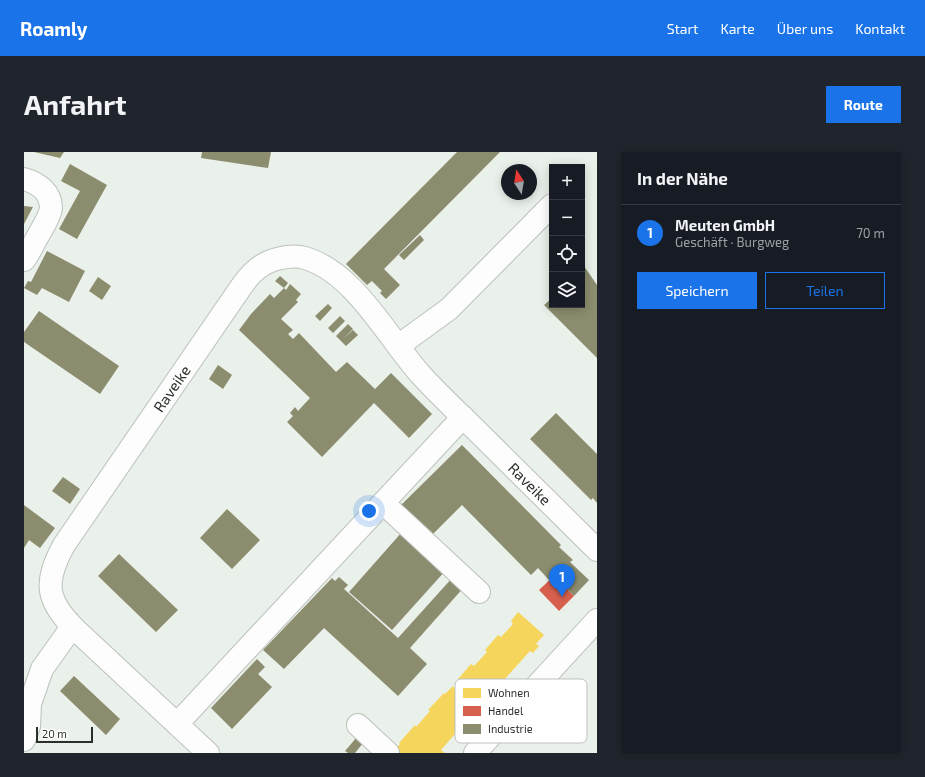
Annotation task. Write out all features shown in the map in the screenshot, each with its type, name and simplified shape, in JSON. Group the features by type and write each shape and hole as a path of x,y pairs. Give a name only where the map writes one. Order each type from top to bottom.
{"street":[{"path":"24,179 41,186 46,193 51,209 24,260"},
{"path":"398,346 449,309 549,208"},
{"name":"Raveike","path":"208,753 61,614 51,592 51,579 54,563 64,545 223,312 247,279 257,269 267,263 290,257 303,258 316,262 348,285 364,302 421,374 597,550"},
{"path":"177,724 463,417"},
{"path":"382,503 479,592"},
{"path":"543,679 597,620"},
{"path":"24,740 29,726 30,704 42,669 72,626"},
{"path":"358,725 388,753"},
{"path":"476,753 485,743"}],"building: Wohnen":[{"path":"518,612 544,635 536,644 539,646 533,653 530,651 505,679 458,679 471,664 474,666 487,652 485,650 498,635 501,637 513,624 511,621"},
{"path":"453,686 454,688 455,687 455,734 441,750 445,753 394,753 393,752 400,744 399,743 430,711 428,710 444,693 445,694"}],"building: Handel":[{"path":"554,576 574,596 559,611 539,590"}],"building: Industrie":[{"path":"34,152 64,152 60,158"},
{"path":"202,152 271,152 268,168 201,158"},
{"path":"457,152 500,152 384,269 400,285 386,299 380,293 382,291 372,281 367,285 346,264"},
{"path":"70,164 107,185 77,239 59,229 80,191 61,181"},
{"path":"24,206 33,207 24,224"},
{"path":"420,235 424,240 404,260 399,255"},
{"path":"47,251 85,271 69,302 42,288 37,295 24,288 28,281 31,282"},
{"path":"585,267 597,285 597,358 544,305 549,301 549,308 585,308"},
{"path":"280,276 288,283 284,288 275,281"},
{"path":"98,277 111,286 102,300 89,291"},
{"path":"290,284 301,294 296,300 298,302 281,319 293,330 288,334 293,339 299,333 336,372 347,362 375,389 391,373 432,414 409,438 374,403 322,457 287,422 293,416 290,413 295,407 298,411 310,398 239,330 251,314 270,294 274,298 284,288 286,290"},
{"path":"328,304 332,308 320,321 315,316"},
{"path":"39,311 119,366 100,394 24,342 24,332"},
{"path":"340,316 345,321 333,333 328,328"},
{"path":"348,324 353,329 343,339 353,330 358,335 346,346 336,336"},
{"path":"218,365 232,375 223,389 209,379"},
{"path":"556,413 597,454 597,503 593,498 591,500 530,439"},
{"path":"462,445 561,545 559,547 573,560 570,562 589,580 574,596 554,576 549,580 538,568 531,575 462,505 432,535 399,507"},
{"path":"63,477 80,489 70,504 52,491"},
{"path":"24,505 55,528 40,548 29,540 24,548"},
{"path":"227,509 260,540 232,569 200,538"},
{"path":"402,532 446,570 392,630 349,592"},
{"path":"119,554 178,610 156,632 98,576"},
{"path":"339,577 348,585 344,589 398,638 453,577 465,586 410,648 427,664 398,696 324,628 284,669 263,650 332,578 335,581"},
{"path":"257,659 265,667 258,674 272,687 232,729 211,708"},
{"path":"74,676 120,719 106,735 60,691"},
{"path":"357,737 363,743 355,753 348,753 345,751"}],"place":[{"name":"Meuten GmbH","path":"562,597"}]}
